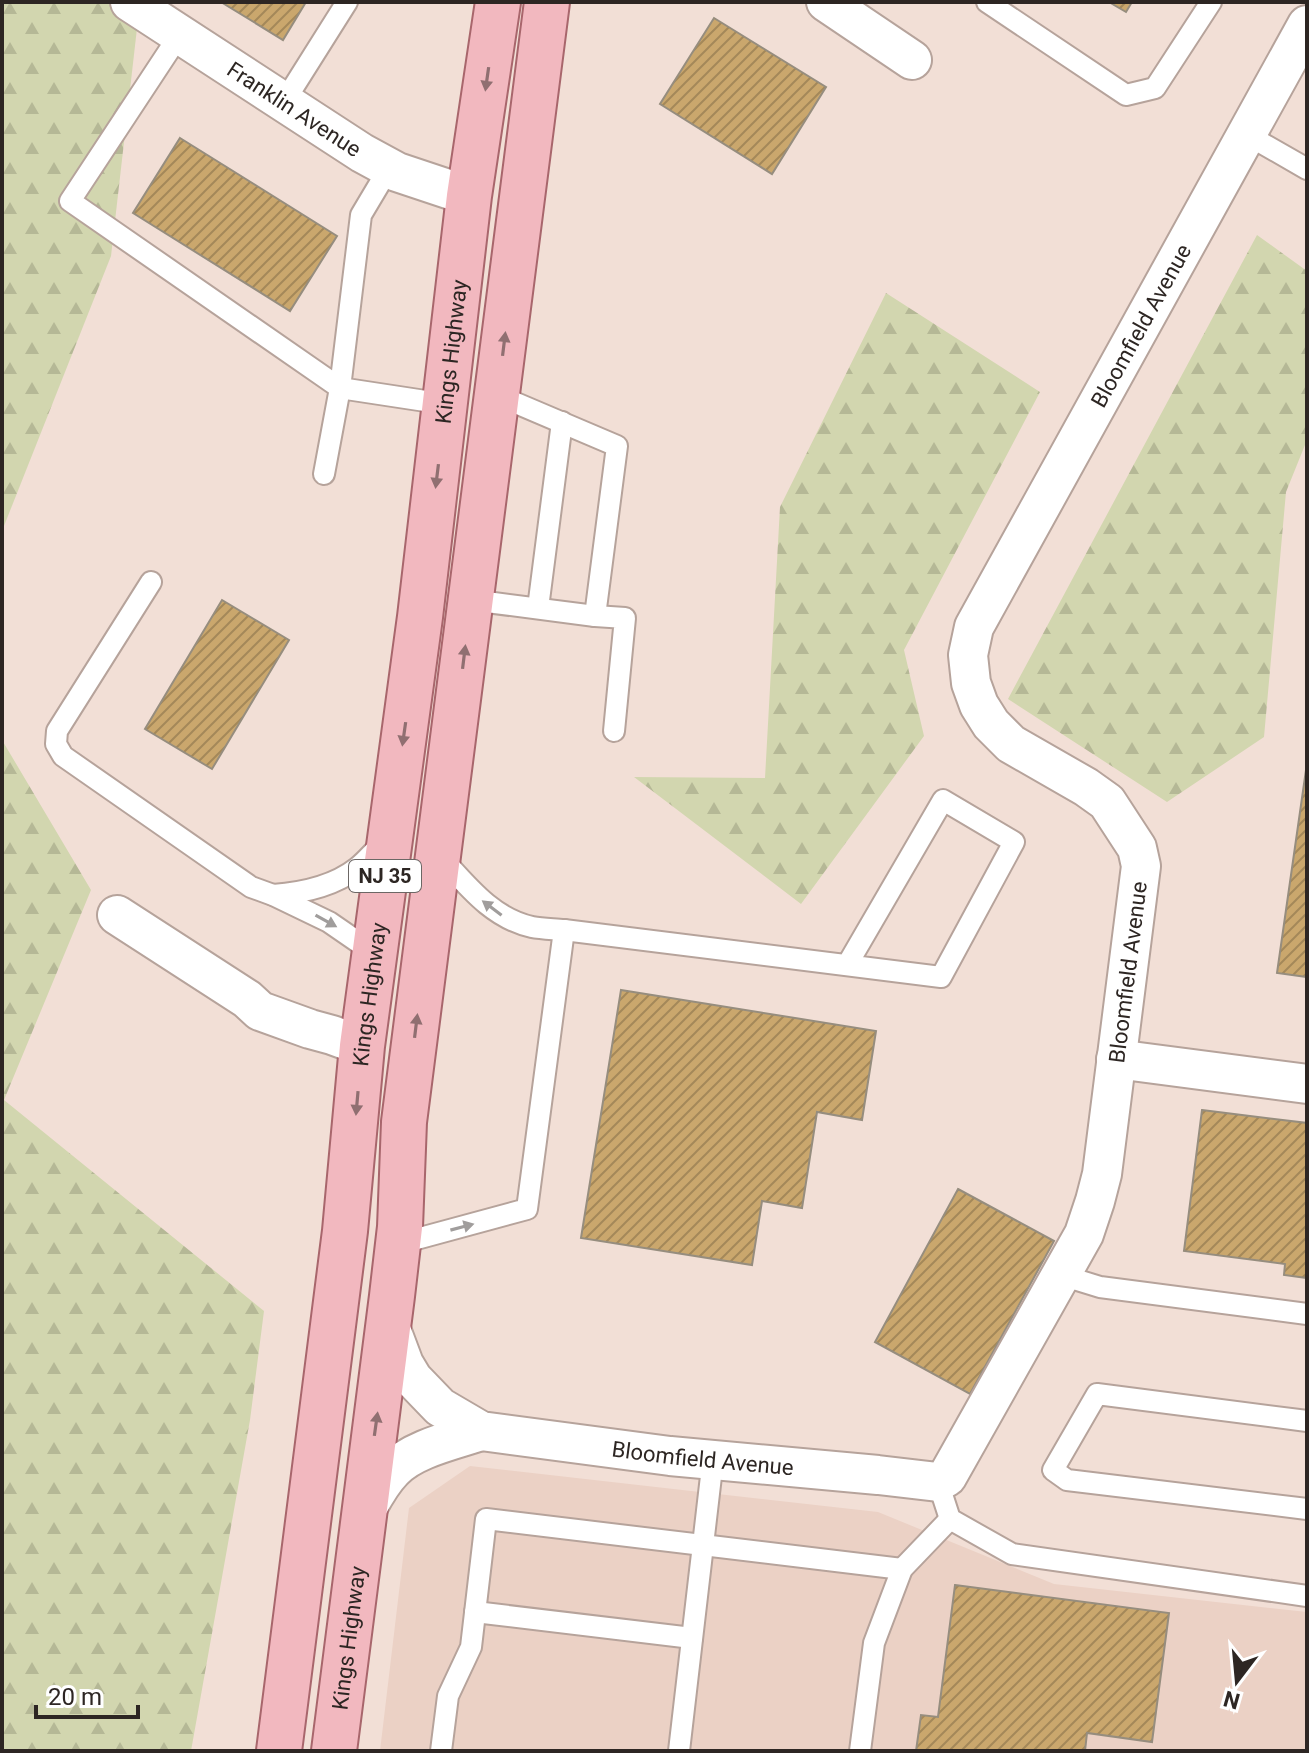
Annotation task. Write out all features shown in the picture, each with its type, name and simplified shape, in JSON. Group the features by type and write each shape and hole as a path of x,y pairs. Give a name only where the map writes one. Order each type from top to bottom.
{"main road":[{"name":"Kings Highway","path":"279,1751 345,1231 362,1046 420,617 469,196 498,2"},
{"name":"Kings Highway","path":"334,1751 398,1244 404,1122 547,2"}],"street":[{"path":"826,2 912,60"},
{"name":"Franklin Avenue","path":"141,5 362,153 397,172 469,196"},
{"name":"Bloomfield Avenue","path":"389,1324 413,1379 440,1407 481,1431 670,1456 938,1482 947,1477 1084,1234 1095,1201 1102,1174 1141,866 1137,848 1107,802 1011,744 991,724 979,705 971,683 968,655 974,627 1307,25"},
{"path":"117,915 247,999 260,1011 362,1046"},
{"path":"1116,1059 1307,1084"},
{"name":"Bloomfield Avenue","path":"363,1516 381,1484 395,1467 432,1447 481,1431"}],"lane":[{"path":"284,102 347,2"},
{"path":"987,2 1126,95 1155,88 1211,2"},
{"path":"180,34 70,201 340,388 445,404"},
{"path":"1246,134 1307,169"},
{"path":"324,474 340,388 361,215 389,168"},
{"path":"497,395 617,446 595,616"},
{"path":"538,608 562,422"},
{"path":"151,582 57,731 56,744 63,756 251,887 329,922 374,953"},
{"path":"471,600 625,618 614,731"},
{"path":"438,853 476,896 504,917 532,927 941,977 1014,842 943,800 847,965"},
{"path":"273,895 326,885 355,870 390,836"},
{"path":"398,1244 527,1209 564,930"},
{"path":"1061,1275 1100,1287 1307,1314"},
{"path":"1307,1421 1097,1394 1053,1470 1067,1480 1307,1509"},
{"path":"679,1751 713,1459"},
{"path":"938,1482 950,1519 1012,1554 1307,1596"},
{"path":"441,1751 448,1696 471,1647 486,1519 902,1569"},
{"path":"860,1751 874,1643 902,1569 950,1519"},
{"path":"475,1612 692,1638"}],"shaded area":[{"path":"470,1466 878,1512 1054,1584 1307,1612 1307,1751 380,1751 409,1508"}],"green space":[{"path":"2,2 140,2 111,256 2,531"},
{"path":"1257,235 1307,271 1307,440 1286,492 1264,737 1167,802 1008,699"},
{"path":"886,293 1040,392 904,650 924,736 801,904 634,777 765,778 780,507"},
{"path":"2,740 91,890 4,1100 264,1311 250,1420 191,1751 2,1751"}],"building":[{"path":"221,2 306,2 283,40"},
{"path":"1109,2 1132,2 1126,12"},
{"path":"714,18 826,87 772,174 660,104"},
{"path":"180,138 337,236 290,311 133,213"},
{"path":"222,600 289,640 212,769 145,729"},
{"path":"1307,763 1307,977 1277,973"},
{"path":"621,990 876,1031 862,1120 817,1112 802,1208 762,1201 752,1265 581,1238"},
{"path":"1202,1110 1307,1123 1307,1278 1284,1275 1285,1264 1184,1251"},
{"path":"958,1189 1054,1241 970,1394 875,1342"},
{"path":"955,1585 1169,1613 1152,1742 1087,1733 1085,1751 916,1751 921,1715 938,1717"}]}
